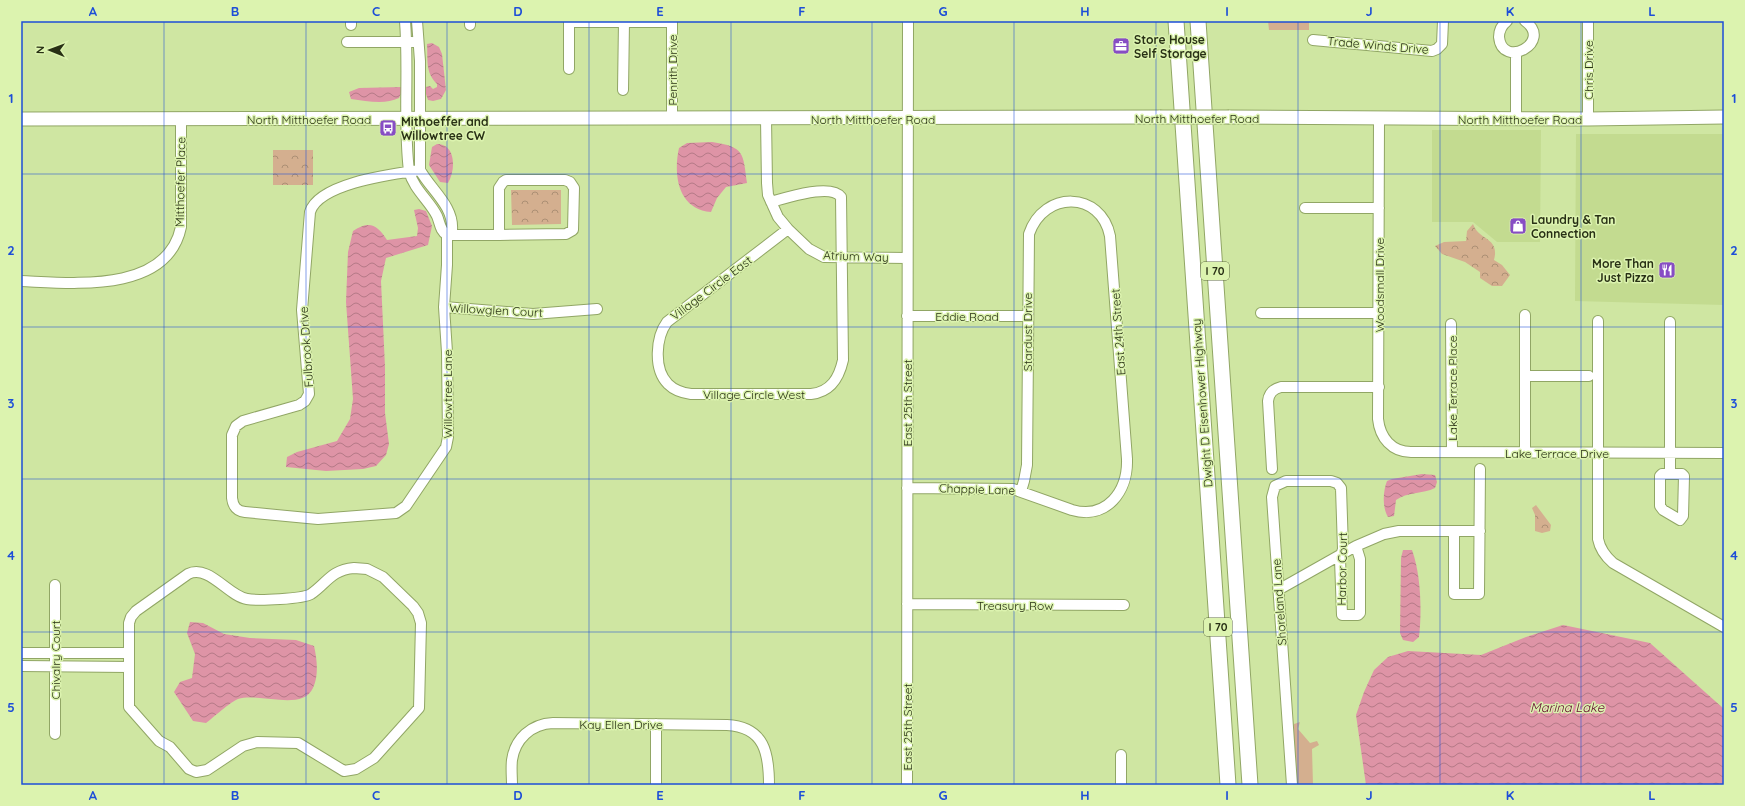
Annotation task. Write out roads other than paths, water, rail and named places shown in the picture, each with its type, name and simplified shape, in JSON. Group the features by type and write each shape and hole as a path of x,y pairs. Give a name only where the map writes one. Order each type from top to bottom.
{"highway":[{"name":"Dwight D Eisenhower Highway","path":"1176,21 1228,785"},
{"name":"Dwight D Eisenhower Highway","path":"1198,21 1250,785"}],"main road":[{"name":"North Mitthoefer Road","path":"21,119 907,119 1229,117 1588,119 1724,117"}],"street":[{"path":"405,21 413,119 414,171"},
{"path":"413,119 418,42 417,21"},
{"path":"569,69 569,22 672,21"},
{"name":"Penrith Drive","path":"672,21 672,119"},
{"name":"East 25th Street","path":"907,785 908,21"},
{"name":"Trade Winds Drive","path":"1313,40 1434,50 1440,46 1443,40 1442,21"},
{"path":"1507,21 1500,29 1499,39 1504,48 1516,52 1525,50 1532,41 1533,34 1531,28 1525,21"},
{"name":"Chris Drive","path":"1588,21 1588,119"},
{"path":"623,90 624,22"},
{"path":"347,42 418,42"},
{"path":"1516,52 1516,119"},
{"name":"Mitthoefer Place","path":"21,281 50,283 114,281 130,277 164,260 176,244 181,227 181,119"},
{"name":"Atrium Way","path":"766,119 767,183 771,202 778,217 807,248 816,254 827,257 907,258"},
{"name":"Woodsmall Drive","path":"1379,119 1379,426 1383,436 1392,446"},
{"name":"Willowtree Lane","path":"233,505 239,510 245,512 318,519 391,514 403,509 442,454 447,444 447,352 444,307 447,265 447,235 452,230 451,214 414,171"},
{"name":"Fulbrook Drive","path":"233,505 232,435 234,429 242,422 299,405 305,401 309,394 302,310 310,212 313,205 320,198 355,182 414,171"},
{"path":"447,235 499,235 570,233 574,229 573,184 565,180 506,180 503,182 499,188 499,235"},
{"name":"Village Circle West","path":"667,383 676,390 691,394 811,394 829,387 840,373 843,360 843,258 842,199 840,194 834,192 815,192 771,202"},
{"name":"Stardust Drive","path":"1021,491 1027,465 1028,241 1032,224 1038,216 1049,207 1062,202 1075,202"},
{"name":"East 24th Street","path":"1075,202 1086,205 1098,212 1106,223 1110,236 1127,459 1125,481"},
{"path":"1305,208 1379,208"},
{"name":"Village Circle East","path":"667,383 660,369 659,351 660,334 667,322 788,229"},
{"name":"Willowglen Court","path":"444,307 533,314 597,309"},
{"path":"1261,313 1378,313"},
{"path":"1525,315 1525,452"},
{"name":"Eddie Road","path":"907,316 1027,316"},
{"path":"1598,321 1598,539 1602,551 1611,562 1724,627"},
{"path":"1670,322 1670,474"},
{"name":"Lake Terrace Place","path":"1451,324 1452,452"},
{"path":"1525,376 1589,376"},
{"path":"1272,469 1268,399 1274,390 1281,387 1379,387"},
{"name":"Lake Terrace Drive","path":"1392,446 1408,452 1724,453"},
{"path":"1454,531 1454,594 1477,594 1480,592 1480,469"},
{"path":"1662,474 1670,474 1682,474 1684,476 1683,516 1680,520 1663,510 1660,506 1660,476 1662,474"},
{"name":"Chappie Lane","path":"907,488 1004,488 1021,491 1072,510 1090,511 1103,507 1112,501 1119,493 1125,481"},
{"name":"Shoreland Lane","path":"1292,785 1272,497 1275,486 1286,481 1331,481 1338,484"},
{"name":"Harbor Court","path":"1338,484 1342,491 1341,614 1358,616 1360,613 1360,558 1356,546"},
{"path":"1278,590 1356,546 1390,532 1480,531"},
{"path":"354,568 367,570 385,578 414,606 421,623 419,708 374,758 354,770 347,772 340,770 298,743 257,742 243,746 207,770 196,772 189,769 170,747 159,741 129,707 129,660 129,623 134,612 190,573 204,573 242,598 250,600 304,597 310,595 329,577 340,571 354,568"},
{"name":"Chivalry Court","path":"55,586 55,734"},
{"name":"Treasury Row","path":"907,604 1124,605"},
{"path":"21,653 55,653 129,660"},
{"path":"21,666 55,666 129,660"},
{"name":"Kay Ellen Drive","path":"512,785 512,761 515,748 525,734 536,727 553,723 737,726 746,729 755,735 765,749 769,763 769,785"},
{"path":"656,724 656,785"},
{"path":"1121,755 1121,785"}],"water":[{"path":"432,43 439,47 442,54 446,90 441,99 433,101 428,100 425,91 426,87 430,86 433,89 437,87 428,66 427,44"},
{"path":"401,87 402,91 399,98 388,101 376,102 351,99 349,92 359,88"},
{"path":"712,142 731,146 737,149 743,158 747,183 726,187 717,198 711,212 691,205 685,198 680,189 678,179 677,158 679,148 687,143"},
{"path":"437,144 448,148 453,159 451,178 448,183 440,182 429,165 432,147"},
{"path":"419,209 426,211 432,226 428,245 386,258 381,281 385,367 385,413 389,444 386,455 376,466 363,469 326,471 286,467 287,457 297,452 337,441 350,419 353,399 346,302 348,252 353,231 369,225 380,231 387,240 417,236 418,228 414,210"},
{"path":"1422,474 1435,475 1437,482 1435,488 1400,497 1396,500 1394,516 1388,517 1384,499 1387,481"},
{"path":"1403,550 1412,550 1419,582 1419,637 1413,642 1403,640 1400,633 1401,558"},
{"path":"190,622 203,623 224,634 250,638 296,640 314,646 317,667 313,688 307,695 300,699 238,699 206,723 193,721 174,692 180,682 192,678 195,654 187,633"},
{"name":"Marina Lake","path":"1563,625 1650,643 1724,709 1724,785 1366,785 1356,715 1374,670 1388,657 1408,651 1481,655 1526,637"}],"place":[{"name":"Store House Self Storage","path":"1121,46"},
{"name":"Mithoeffer and Willowtree CW","path":"388,128"},
{"name":"Laundry & Tan Connection","path":"1518,226"},
{"name":"More Than Just Pizza","path":"1667,270"}]}
